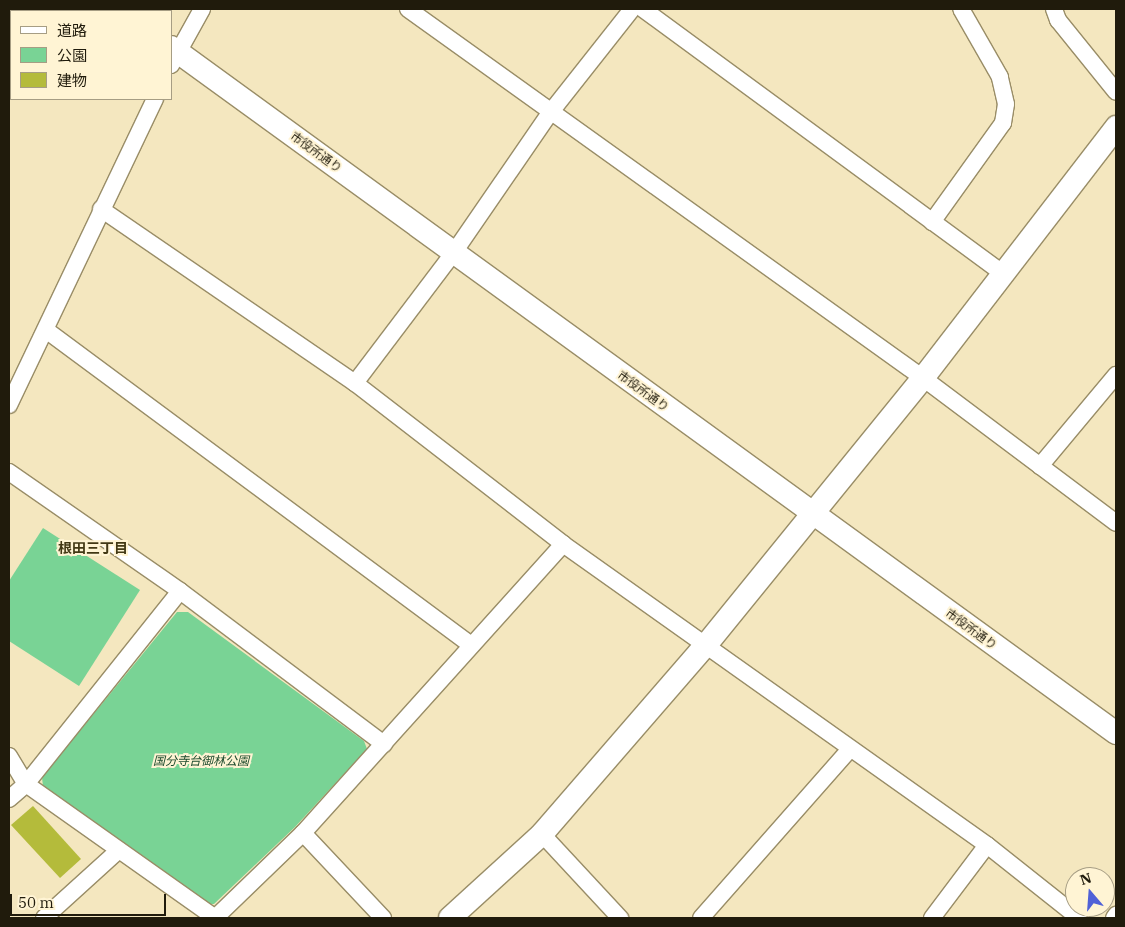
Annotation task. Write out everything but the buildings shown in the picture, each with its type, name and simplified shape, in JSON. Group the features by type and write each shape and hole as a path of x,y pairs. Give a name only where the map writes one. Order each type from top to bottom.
{"street":[{"path":"173,55 202,9"},
{"path":"355,383 455,251 550,113 632,9"},
{"path":"643,9 1004,274"},
{"path":"932,222 1003,122 1006,104 1000,76 961,9"},
{"path":"1054,9 1058,20 1116,92"},
{"path":"412,10 550,113 923,378 1116,523"},
{"name":"市役所通り","path":"173,55 455,251 812,515 1116,733"},
{"path":"9,404 155,100"},
{"path":"450,918 542,834 706,645 923,378 1116,128"},
{"path":"101,209 355,383 563,544 706,645 849,750 987,845 1079,918"},
{"path":"46,330 471,645"},
{"path":"1040,466 1116,375"},
{"path":"9,472 180,592 384,744"},
{"path":"9,756 26,784 215,918 303,833 563,544"},
{"path":"9,799 26,784 180,592"},
{"path":"701,918 849,750"},
{"path":"303,833 383,918"},
{"path":"542,834 620,918"},
{"path":"932,918 987,845"},
{"path":"44,918 119,850"}],"green space":[{"path":"43,528 140,590 79,686 9,641 9,581"},
{"name":"国分寺台御林公園","path":"177,612 188,612 364,741 367,749 295,827 214,904 204,904 43,787 42,777"}],"district":[{"name":"根田三丁目","path":"93,548"}]}
